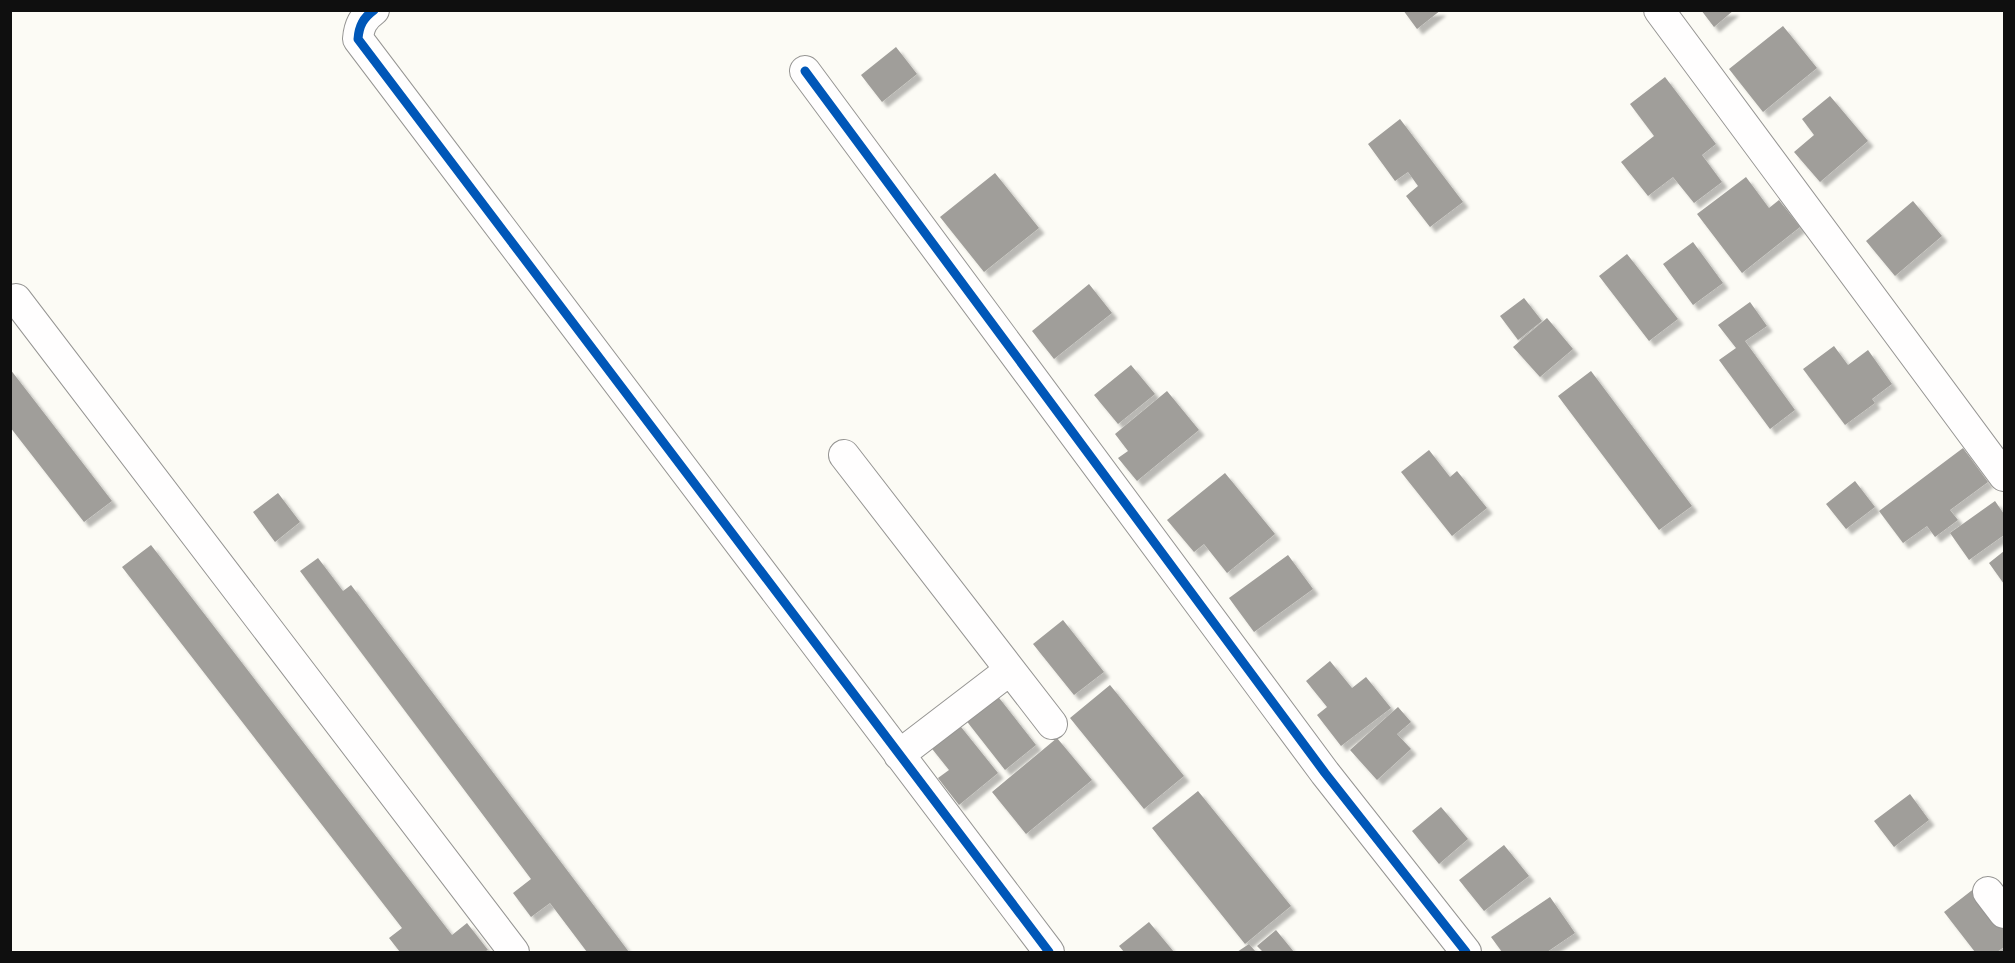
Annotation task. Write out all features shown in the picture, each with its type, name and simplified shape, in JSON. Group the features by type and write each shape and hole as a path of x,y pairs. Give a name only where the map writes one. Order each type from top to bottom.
{"street":[{"path":"375,10 359,26 358,39 1049,952"},
{"path":"1659,10 2004,476"},
{"path":"805,71 1317,763 1466,952"},
{"path":"16,298 514,952"},
{"path":"844,455 1052,724"},
{"path":"899,755 1010,670"}],"building":[{"path":"1403,10 1441,10 1417,29"},
{"path":"1701,10 1734,10 1714,27"},
{"path":"1783,26 1817,68 1763,112 1729,69"},
{"path":"896,47 917,74 882,102 861,75"},
{"path":"1665,77 1716,144 1702,155 1722,182 1694,203 1673,177 1648,196 1621,162 1654,136 1630,104"},
{"path":"1830,96 1868,141 1820,182 1794,152 1814,135 1802,119"},
{"path":"1400,119 1463,202 1430,227 1406,196 1418,186 1408,172 1395,181 1368,144"},
{"path":"995,173 1039,228 984,272 940,217"},
{"path":"1746,177 1769,208 1779,200 1800,227 1742,273 1697,214"},
{"path":"1913,201 1942,236 1895,276 1866,241"},
{"path":"1693,242 1723,283 1693,305 1663,264"},
{"path":"1627,254 1678,319 1649,341 1599,276"},
{"path":"1089,284 1112,313 1054,359 1032,331"},
{"path":"1524,298 1542,321 1518,340 1500,316"},
{"path":"1750,302 1767,326 1745,341 1795,410 1770,429 1719,360 1736,348 1718,325"},
{"path":"1547,318 1573,349 1540,377 1513,347"},
{"path":"1834,346 1848,365 1868,350 1892,384 1872,399 1875,403 1845,425 1803,369"},
{"path":"1131,365 1155,394 1118,424 1094,395"},
{"path":"10,369 112,501 84,522 10,427"},
{"path":"1591,371 1692,506 1659,530 1558,396"},
{"path":"1167,391 1199,430 1137,481 1118,458 1128,451 1115,434"},
{"path":"1963,448 1988,482 1950,510 1958,520 1935,537 1927,526 1903,543 1879,511"},
{"path":"1429,450 1450,477 1457,471 1487,508 1452,536 1401,472"},
{"path":"1225,473 1275,534 1227,573 1204,544 1194,552 1167,520"},
{"path":"1855,481 1875,507 1846,529 1826,504"},
{"path":"278,493 300,522 275,542 253,512"},
{"path":"1995,501 2004,514 2004,535 1969,560 1950,533"},
{"path":"151,545 452,935 467,923 488,950 484,952 400,952 389,938 402,928 122,567"},
{"path":"2004,551 2004,584 1989,563"},
{"path":"1288,555 1313,589 1254,632 1229,598"},
{"path":"318,558 343,591 351,585 629,952 587,952 550,903 531,917 513,893 531,879 300,571"},
{"path":"1063,620 1104,672 1074,695 1033,644"},
{"path":"1330,661 1352,688 1366,677 1391,708 1341,746 1317,715 1327,707 1306,681"},
{"path":"1110,685 1184,776 1144,809 1070,718"},
{"path":"996,694 1036,745 1005,770 965,719"},
{"path":"1398,707 1411,722 1397,734 1411,749 1377,780 1350,750"},
{"path":"957,722 998,773 959,805 938,778 949,770 929,745"},
{"path":"1057,738 1092,780 1026,834 992,792"},
{"path":"1198,791 1291,906 1245,944 1152,828"},
{"path":"1910,794 1929,820 1894,847 1874,821"},
{"path":"1441,807 1468,839 1439,864 1412,831"},
{"path":"1504,845 1529,876 1484,911 1459,880"},
{"path":"1980,884 2004,916 2004,947 1997,952 1975,952 1944,912"},
{"path":"1550,897 1575,933 1547,952 1502,952 1491,937"},
{"path":"1149,922 1174,952 1124,952 1119,946"},
{"path":"1276,930 1294,952 1263,952 1257,946"},
{"path":"1249,944 1256,952 1237,952"}],"cycle path":[{"path":"374,10 362,23 358,39 1049,952"},
{"path":"805,71 1325,773 1466,952"}]}
